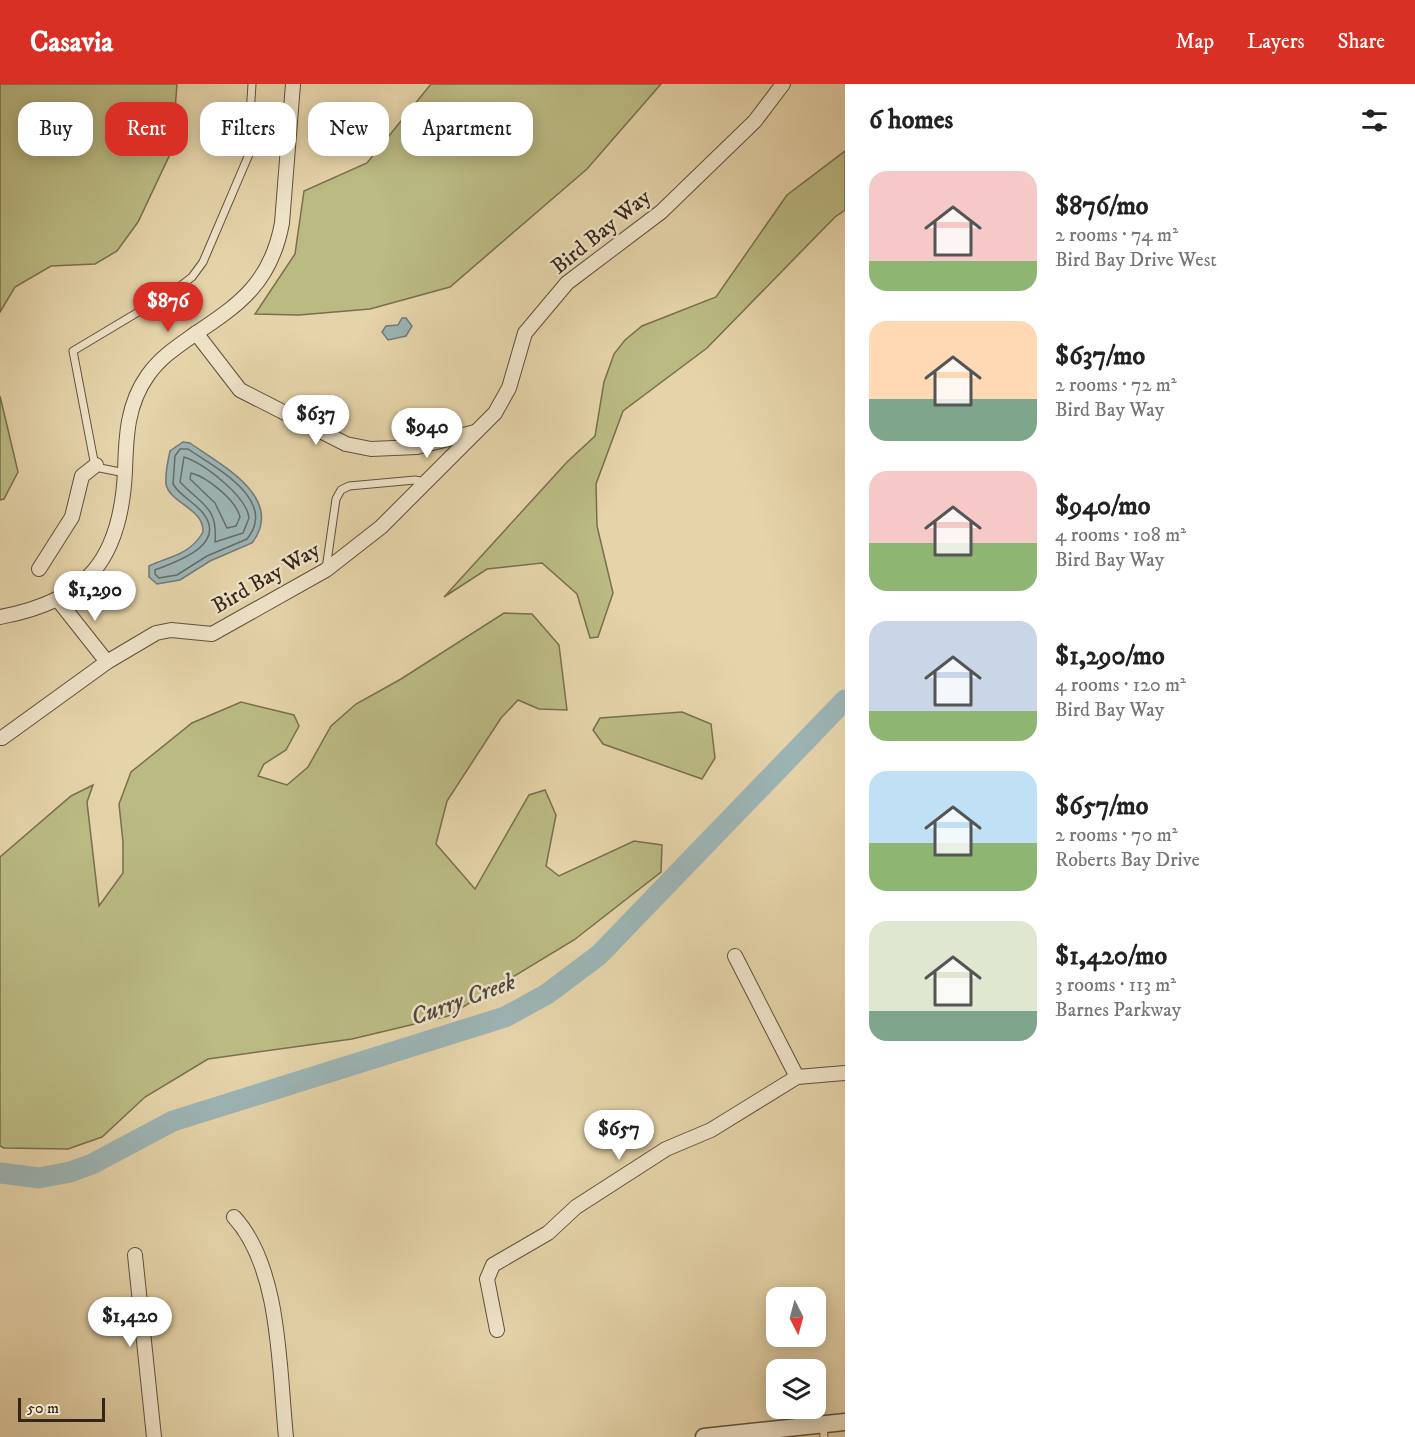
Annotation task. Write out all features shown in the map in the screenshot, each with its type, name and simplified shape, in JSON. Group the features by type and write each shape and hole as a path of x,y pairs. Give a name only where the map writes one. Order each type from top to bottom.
{"street":[{"path":"0,617 35,609 58,600 85,580 111,545 120,516 127,427 140,388 163,357 248,295 266,272 278,243 293,84"},
{"name":"Bird Bay Way","path":"2,738 107,662 160,631 212,634 326,570 381,526 503,402 530,325 567,283 661,212 755,121 783,84"},
{"path":"196,333 240,390 346,444 371,449 417,447 476,432"},
{"path":"39,569 72,517 82,476 96,465"},
{"path":"58,600 107,662"},
{"path":"735,956 797,1077"},
{"path":"498,1330 487,1279 493,1265 548,1233 576,1207 666,1149 711,1130 797,1077 845,1073"},
{"path":"234,1217 252,1241 269,1290 286,1437"},
{"path":"135,1255 154,1437"},
{"path":"704,1437 823,1431 845,1422"}],"lane":[{"path":"125,473 96,465 73,354 74,348 175,291 203,262 250,152 252,84"},
{"path":"326,570 336,499 341,489 416,480 426,482"}],"shaded area":[{"path":"0,84 177,84 176,102 105,102 105,156 169,156 138,222 117,251 95,264 51,266 15,287 0,312"},
{"path":"431,84 661,84 587,169 450,287 370,309 299,315 255,314 295,254 304,191 367,163 373,156 389,156 389,136 401,121 401,156 533,156 533,102 416,102"},
{"path":"845,151 845,210 835,217 707,348 623,411 596,484 597,526 613,593 598,637 590,638 577,594 542,563 487,569 444,597 567,462 595,436 604,382 614,354 625,340 642,326 716,297 787,195"},
{"path":"0,396 18,472 4,499 0,500"},
{"path":"504,613 532,614 559,645 567,710 539,709 518,700 501,718 447,801 436,844 475,889 529,795 545,790 556,815 546,866 559,876 634,841 662,845 661,872 574,940 448,1016 352,1039 208,1059 145,1097 102,1137 68,1149 4,1148 0,1146 0,857 71,796 93,785 87,802 99,906 123,873 119,804 131,772 192,723 241,702 294,715 299,726 286,750 264,764 258,776 287,785 308,767 331,726 356,704 401,679"},
{"path":"682,712 711,724 715,758 702,779 603,744 593,730 600,718"}],"water":[{"path":"402,318 406,318 412,326 406,336 388,340 382,332 386,326 398,325"},
{"path":"183,442 190,443 232,472 245,484 255,497 261,511 260,527 252,543 210,561 180,580 157,584 149,577 149,566 186,550 198,540 203,532 198,517 174,497 166,484 170,451"}],"waterway":[{"name":"Curry Creek","path":"0,1173 39,1178 70,1172 92,1164 173,1121 505,1017 547,994 599,955 845,700"}]}
